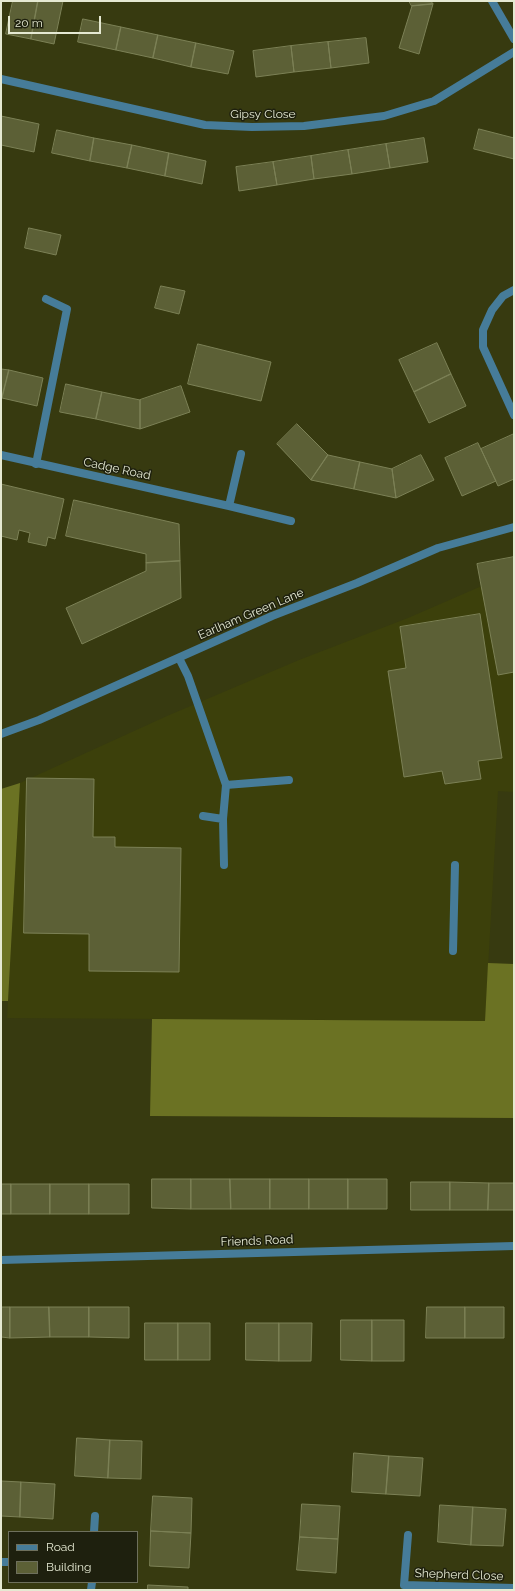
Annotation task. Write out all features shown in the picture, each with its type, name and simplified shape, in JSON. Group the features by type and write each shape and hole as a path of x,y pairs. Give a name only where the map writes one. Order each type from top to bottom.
{"street":[{"path":"492,1 514,39"},
{"name":"Gipsy Close","path":"1,79 205,125 252,127 304,126 384,116 434,101 514,52"},
{"path":"514,290 503,296 492,310 482,330 483,347 514,415"},
{"path":"36,464 67,309 46,299"},
{"path":"229,506 241,454"},
{"name":"Cadge Road","path":"1,455 229,506 291,522"},
{"name":"Earlham Green Lane","path":"1,734 39,720 272,616 357,583 438,548 514,527"},
{"path":"179,658 188,676 226,785 222,818 224,864"},
{"path":"226,785 289,780"},
{"path":"203,816 222,818"},
{"path":"453,951 455,865"},
{"name":"Friends Road","path":"1,1260 514,1246"},
{"path":"94,1531 95,1516"},
{"name":"Shepherd Close","path":"408,1535 404,1588 514,1588"}],"shaded area":[{"path":"514,572 514,792 498,791 485,1021 7,1018 20,783 167,716 299,660 408,618"},
{"path":"20,783 8,1001 1,1001 1,789"},
{"path":"488,963 514,964 514,1118 150,1116 152,1019 485,1021"}],"building":[{"path":"13,1 38,1 31,39 6,34"},
{"path":"38,1 63,1 54,44 31,39"},
{"path":"409,1 431,1 433,4 412,6"},
{"path":"433,4 419,54 399,48 412,6"},
{"path":"83,19 121,27 116,50 78,42"},
{"path":"121,27 158,35 153,58 116,50"},
{"path":"158,35 196,43 191,67 153,58"},
{"path":"366,38 369,63 331,68 328,42"},
{"path":"328,42 331,68 294,72 291,46"},
{"path":"196,43 234,51 228,74 191,67"},
{"path":"291,46 294,72 256,77 253,51"},
{"path":"1,116 39,124 34,152 1,145"},
{"path":"479,129 514,138 514,159 474,149"},
{"path":"57,130 94,138 90,161 52,153"},
{"path":"94,138 132,145 127,168 90,161"},
{"path":"424,138 428,162 390,168 386,144"},
{"path":"386,144 390,168 352,174 348,150"},
{"path":"132,145 169,153 165,176 127,168"},
{"path":"348,150 352,174 314,179 311,156"},
{"path":"169,153 206,161 202,184 165,176"},
{"path":"311,156 314,179 277,185 273,162"},
{"path":"273,162 277,185 239,191 236,167"},
{"path":"29,228 61,235 56,255 25,248"},
{"path":"161,286 185,291 179,314 155,308"},
{"path":"437,343 451,374 414,392 399,360"},
{"path":"198,344 271,362 261,401 188,384"},
{"path":"1,369 9,370 2,398 1,397"},
{"path":"9,370 43,378 37,406 2,398"},
{"path":"451,374 466,406 429,423 414,392"},
{"path":"66,384 102,392 96,419 60,412"},
{"path":"181,386 190,412 140,429 140,400"},
{"path":"102,392 140,400 140,429 96,419"},
{"path":"297,424 328,455 311,480 277,444"},
{"path":"514,434 514,479 498,486 481,449"},
{"path":"478,443 496,481 462,496 445,458"},
{"path":"328,455 360,462 354,489 311,480"},
{"path":"421,455 434,480 396,498 392,469"},
{"path":"360,462 392,469 396,498 354,489"},
{"path":"1,484 64,499 55,539 48,537 46,546 28,542 30,533 19,530 17,540 1,536"},
{"path":"74,500 179,524 180,561 146,563 146,554 66,536"},
{"path":"514,557 514,672 498,675 477,564"},
{"path":"180,561 181,598 82,644 66,608 146,571 146,563"},
{"path":"480,614 502,758 478,761 481,779 445,784 442,771 404,777 388,671 406,668 400,627"},
{"path":"27,778 94,779 93,837 115,837 115,847 181,848 179,972 89,971 89,934 24,933"},
{"path":"152,1179 191,1179 191,1209 152,1208"},
{"path":"191,1179 230,1179 231,1209 191,1209"},
{"path":"230,1179 270,1179 270,1209 231,1209"},
{"path":"270,1179 309,1179 309,1209 270,1209"},
{"path":"309,1179 348,1179 348,1209 309,1209"},
{"path":"348,1179 387,1179 387,1209 348,1209"},
{"path":"411,1182 450,1182 450,1210 411,1210"},
{"path":"450,1182 489,1183 488,1210 450,1210"},
{"path":"489,1183 514,1183 514,1210 488,1210"},
{"path":"1,1184 11,1184 11,1214 1,1214"},
{"path":"11,1184 50,1184 50,1214 11,1214"},
{"path":"50,1184 89,1184 89,1214 50,1214"},
{"path":"89,1184 129,1184 129,1214 89,1214"},
{"path":"1,1307 10,1307 10,1338 1,1337"},
{"path":"10,1307 49,1307 50,1337 10,1338"},
{"path":"49,1307 89,1307 89,1337 50,1337"},
{"path":"89,1307 129,1307 129,1338 89,1337"},
{"path":"427,1307 465,1307 465,1338 426,1338"},
{"path":"465,1307 504,1307 504,1338 465,1338"},
{"path":"341,1320 372,1320 372,1361 341,1360"},
{"path":"372,1320 404,1320 404,1361 372,1361"},
{"path":"145,1323 178,1323 178,1360 145,1360"},
{"path":"178,1323 210,1323 210,1360 178,1360"},
{"path":"246,1323 279,1323 279,1361 246,1360"},
{"path":"279,1323 312,1323 311,1361 279,1361"},
{"path":"77,1438 110,1440 108,1478 75,1476"},
{"path":"110,1440 142,1441 141,1479 108,1478"},
{"path":"354,1453 389,1456 386,1494 352,1492"},
{"path":"389,1456 423,1458 420,1496 386,1494"},
{"path":"1,1481 21,1482 20,1517 1,1516"},
{"path":"21,1482 55,1484 53,1519 20,1517"},
{"path":"153,1496 192,1498 191,1533 151,1531"},
{"path":"302,1504 340,1506 338,1539 300,1537"},
{"path":"440,1505 473,1507 471,1545 438,1542"},
{"path":"473,1507 506,1509 503,1546 471,1545"},
{"path":"151,1531 191,1533 189,1568 150,1566"},
{"path":"300,1537 338,1539 336,1573 297,1570"},
{"path":"148,1585 188,1587 188,1590 148,1590"}]}
